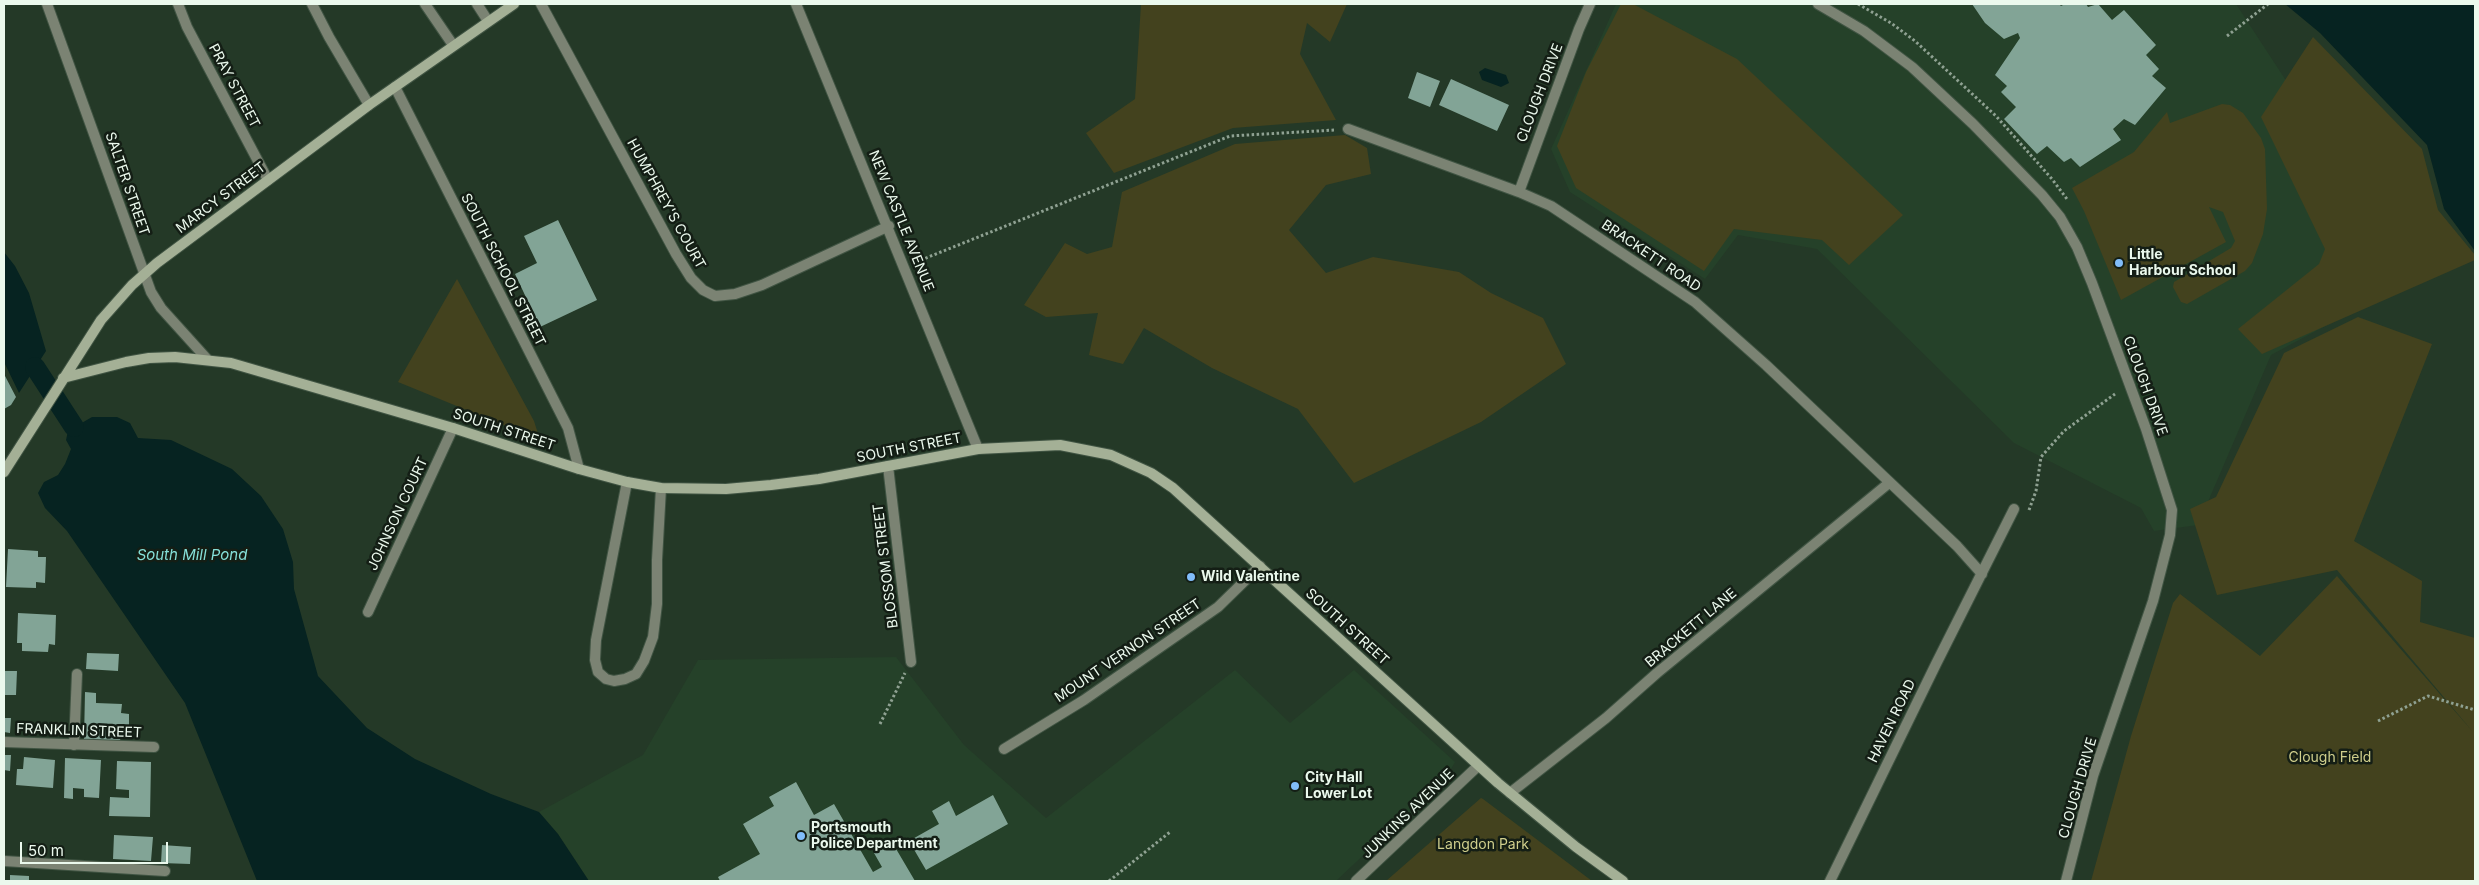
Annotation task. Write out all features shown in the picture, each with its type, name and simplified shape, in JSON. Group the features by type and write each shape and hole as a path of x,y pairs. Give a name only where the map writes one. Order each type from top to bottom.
{"street":[{"name":"SALTER STREET","path":"47,4 151,292 161,308 207,359"},
{"name":"PRAY STREET","path":"178,4 187,28 268,180"},
{"path":"312,4 369,105"},
{"path":"425,4 453,45"},
{"path":"477,4 488,21"},
{"name":"MARCY STREET","path":"4,472 101,320 144,273 369,105 514,4"},
{"name":"HUMPHREY'S COURT","path":"541,4 676,254 691,278 703,290 715,296 735,294 762,285 889,226"},
{"name":"NEW CASTLE AVENUE","path":"796,4 889,226 978,449"},
{"name":"CLOUGH DRIVE","path":"1519,192 1590,4"},
{"name":"CLOUGH DRIVE","path":"1818,4 1864,31 1912,67 1973,124 2042,195 2060,217 2077,247 2092,283 2146,429 2172,510 2170,535 2153,601 2093,776 2066,881"},
{"name":"SOUTH SCHOOL STREET","path":"395,87 568,428 579,469"},
{"name":"BRACKETT ROAD","path":"1348,129 1519,192 1550,206 1695,302 1766,365 1889,483"},
{"name":"SOUTH STREET","path":"61,381 126,362 149,358 207,359 275,374 453,428 579,469 627,482 661,488 726,489 771,486 978,449 1060,445 1086,448 1131,462 1173,488 1510,794 1623,881"},
{"name":"JOHNSON COURT","path":"368,612 453,428"},
{"name":"BLOSSOM STREET","path":"888,466 909,666"},
{"path":"627,482 596,640 595,660 598,672 606,679 614,681 636,674 644,661 653,637 657,604 657,560 661,488"},
{"path":"1889,483 1957,546 1982,574"},
{"name":"BRACKETT LANE","path":"1510,794 1606,718 1657,673 1889,483"},
{"name":"HAVEN ROAD","path":"1830,881 1931,672 2014,509"},
{"name":"MOUNT VERNON STREET","path":"1004,749 1084,700 1218,607 1260,566"},
{"path":"74,745 77,674"},
{"name":"FRANKLIN STREET","path":"4,742 154,747"},
{"name":"JUNKINS AVENUE","path":"1356,881 1478,766"},
{"path":"4,861 165,871"}],"path":[{"path":"1858,4 1891,23 1915,41 1996,116 2052,179 2071,206"},
{"path":"2227,36 2268,4"},
{"path":"916,262 1230,136 1348,129"},
{"path":"2027,516 2036,491 2041,457 2064,431 2114,394"},
{"path":"880,724 909,666"},
{"path":"2378,721 2428,696 2475,710"},
{"path":"1109,881 1170,832"}],"shaded area":[{"name":"Little Harbour School","path":"1616,4 2236,4 2415,278 2271,355 2198,525 2154,531 2141,508 2014,443 1817,249 1738,235 1705,279 1570,192 1551,149"},
{"path":"896,657 964,745 1046,818 1235,670 1290,723 1354,670 1455,762 1447,776 1336,881 589,881 558,834 539,812 643,755 698,660"}],"green space":[{"path":"1141,4 1347,4 1330,42 1307,23 1300,54 1336,120 1233,128 1114,173 1086,133 1135,99"},
{"path":"1621,4 1633,4 1737,59 1903,215 1849,265 1822,240 1734,229 1704,271 1576,188 1557,146 1586,72"},
{"path":"2313,37 2422,149 2438,210 2475,255 2475,260 2262,354 2238,329 2319,264 2325,249 2261,117"},
{"path":"2222,104 2230,105 2243,113 2261,138 2265,149 2267,209 2263,234 2252,263 2245,271 2187,304 2181,302 2173,287 2174,282 2231,248 2235,241 2223,212 2209,207 2226,242 2121,300 2084,211 2072,188 2134,152 2167,112 2170,123"},
{"path":"1345,135 1367,148 1371,174 1326,185 1289,230 1326,273 1373,257 1459,272 1491,293 1543,318 1566,364 1481,422 1354,483 1298,409 1212,368 1144,328 1123,364 1089,355 1098,313 1046,317 1024,305 1065,243 1087,254 1112,247 1122,192 1235,144"},
{"path":"457,279 534,421 540,440 398,382"},
{"name":"Clough Field","path":"2358,317 2432,344 2354,541 2422,581 2420,622 2475,638 2475,881 2091,881 2131,736 2173,603 2180,594 2260,656 2337,576 2473,732 2337,570 2217,595 2190,509 2216,497 2284,353"},
{"name":"Langdon Park","path":"1481,798 1483,799 1592,881 1386,881"}],"water":[{"path":"2285,4 2475,4 2475,251 2444,209 2427,145 2320,33"},
{"path":"1485,68 1506,75 1509,83 1501,87 1482,80 1479,72"},
{"path":"4,252 15,266 29,293 46,351 19,393 4,362"},
{"name":"South Mill Pond","path":"92,417 117,417 130,423 138,438 171,440 232,469 261,496 283,529 293,562 294,589 318,676 367,728 415,759 491,794 539,812 558,834 589,881 257,881 185,703 67,531 45,508 38,493 44,482 58,475 65,464 71,449 66,440 68,431"}],"building":[{"path":"1972,4 2059,4 2061,6 2065,4 2086,4 2088,7 2098,4 2112,20 2124,10 2156,45 2146,55 2159,69 2152,76 2166,88 2135,125 2124,119 2113,129 2121,140 2080,167 2071,158 2064,162 2047,146 2037,154 2004,119 2016,107 2001,92 2007,86 1995,75 2020,38 2018,33 2004,39 1985,23"},
{"path":"1417,72 1440,81 1430,107 1408,98"},
{"path":"1451,79 1509,105 1497,131 1439,105"},
{"path":"558,220 597,300 540,327 515,274 537,263 524,236"},
{"path":"4,374 16,397 11,405 4,409"},
{"path":"8,549 38,551 38,557 46,557 45,583 36,582 36,588 6,587"},
{"path":"18,613 56,615 55,645 49,644 48,652 22,651 22,643 17,643"},
{"path":"87,653 119,654 118,671 86,669"},
{"path":"4,671 17,671 16,695 4,695"},
{"path":"85,692 96,693 96,703 122,704 121,713 129,714 129,732 121,732 120,741 84,739"},
{"path":"4,718 11,718 10,733 4,732"},
{"path":"4,755 11,755 10,771 4,770"},
{"path":"24,757 55,760 53,788 16,785 17,769 23,769"},
{"path":"65,758 101,760 99,798 84,797 84,789 73,788 73,799 64,798"},
{"path":"117,761 151,762 150,817 109,816 110,797 129,798 129,790 116,789"},
{"name":"Portsmouth Police Department","path":"796,782 814,815 834,804 873,872 882,867 874,853 892,842 915,881 720,881 718,877 760,854 743,824 774,806 769,797"},
{"path":"993,795 1008,824 926,870 909,841 939,824 932,811 949,801 956,816"},
{"path":"114,835 153,837 151,861 113,859"},
{"path":"162,845 191,847 190,864 161,863"},
{"path":"10,875 29,876 29,881 10,881"}],"waterway":[{"path":"35,367 74,427"}],"place":[{"name":"Little Harbour School","path":"2119,263"},
{"name":"Wild Valentine","path":"1191,577"},
{"name":"City Hall Lower Lot","path":"1295,786"},
{"name":"Portsmouth Police Department","path":"801,836"}]}
